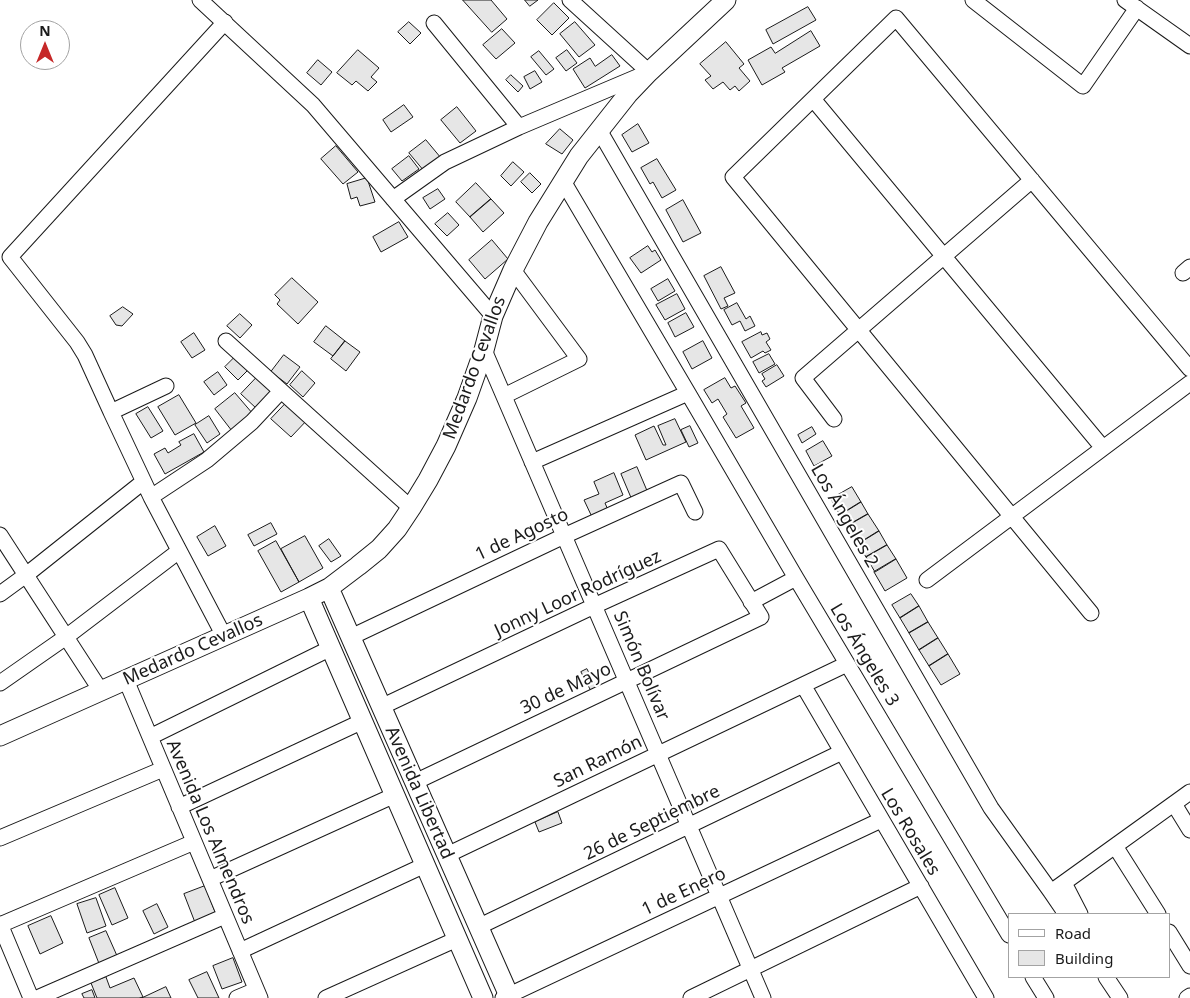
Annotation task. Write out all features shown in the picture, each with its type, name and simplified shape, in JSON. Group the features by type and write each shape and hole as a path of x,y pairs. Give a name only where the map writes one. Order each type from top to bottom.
{"street":[{"path":"200,0 313,105 493,316"},
{"path":"393,199 445,162 518,127 649,72 570,0"},
{"name":"Medardo Cevallos","path":"0,736 309,598 329,588 379,549 397,529 411,508 446,446 467,398 484,350 493,316 513,270 538,222 563,181 579,156 628,94 726,0"},
{"path":"973,0 1083,86 1130,2 1190,46"},
{"path":"1091,613 732,176 896,18 1190,369"},
{"path":"224,636 143,482 85,355 10,256 225,22"},
{"path":"434,23 518,127"},
{"path":"813,99 1102,448"},
{"name":"Los Ángeles 2","path":"599,130 991,808 1065,913"},
{"path":"834,419 803,378 1032,180"},
{"name":"Los Ángeles 3","path":"563,181 796,578 1008,933"},
{"path":"504,396 579,359 513,270"},
{"path":"226,341 411,508"},
{"name":"Simón Bolívar","path":"484,350 764,998"},
{"path":"927,580 1190,383"},
{"path":"111,412 166,386"},
{"path":"151,497 207,460 252,422 281,391"},
{"path":"532,462 688,393"},
{"path":"0,594 143,482"},
{"name":"1 de Agosto","path":"351,637 680,483 695,512"},
{"path":"0,535 101,691"},
{"name":"Jonny Loor Rodríguez","path":"382,707 594,606 719,550 761,617"},
{"path":"0,683 66,637 179,551"},
{"path":"751,602 796,578"},
{"name":"Avenida Libertad","path":"329,588 447,855 507,997"},
{"name":"Avenida Libertad","path":"309,598 483,998"},
{"name":"30 de Mayo","path":"414,782 761,617"},
{"path":"150,737 331,648"},
{"name":"San Ramón","path":"447,855 847,664"},
{"name":"Avenida Los Almendros","path":"126,680 258,994"},
{"name":"Los Rosales","path":"803,685 986,998"},
{"path":"179,807 363,721"},
{"name":"26 de Septiembre","path":"478,927 842,752"},
{"path":"0,838 163,769"},
{"path":"1051,892 1190,792"},
{"path":"210,879 395,795"},
{"path":"1174,804 1190,830"},
{"name":"1 de Enero","path":"507,997 881,820"},
{"path":"31,998 0,925 194,842"},
{"path":"1115,846 1157,913"},
{"path":"240,951 425,865"},
{"path":"1064,882 1080,913"},
{"path":"691,998 921,886"},
{"path":"37,998 225,916"},
{"path":"1170,934 1190,966"},
{"path":"326,998 457,939"},
{"path":"1034,978 1046,998"},
{"path":"1107,978 1122,998"},
{"path":"1112,978 1122,998"},
{"path":"236,998 258,994"}],"building":[{"path":"463,0 491,0 507,19 492,32"},
{"path":"525,0 538,0 530,6"},
{"path":"554,3 569,18 552,35 537,20"},
{"path":"808,7 816,20 773,44 766,30"},
{"path":"409,22 421,33 410,44 398,32"},
{"path":"575,22 595,45 579,57 560,34"},
{"path":"502,29 515,43 496,59 483,45"},
{"path":"811,31 820,46 782,68 785,72 762,85 748,60 771,47 775,53"},
{"path":"726,42 744,64 739,68 750,81 739,91 735,86 730,90 723,82 713,89 705,80 711,76 700,64"},
{"path":"358,50 379,68 371,77 377,82 368,91 356,81 352,85 337,73"},
{"path":"567,50 577,63 566,71 556,58"},
{"path":"539,51 554,69 546,75 531,57"},
{"path":"612,55 620,66 585,88 573,69 590,58 595,66"},
{"path":"318,60 332,72 321,85 307,73"},
{"path":"535,71 542,82 530,89 524,77"},
{"path":"511,75 523,86 518,92 506,80"},
{"path":"404,105 413,117 391,132 383,120"},
{"path":"457,107 476,131 460,143 441,120"},
{"path":"638,124 649,143 632,152 622,135"},
{"path":"560,129 573,140 562,154 546,144"},
{"path":"426,140 441,158 424,171 409,153"},
{"path":"336,146 358,172 343,184 321,159"},
{"path":"409,156 419,169 402,181 392,169"},
{"path":"657,159 676,190 662,198 653,182 650,184 641,168"},
{"path":"513,162 524,172 511,186 501,176"},
{"path":"530,173 541,184 532,193 521,182"},
{"path":"367,178 375,202 360,206 357,197 351,199 347,184"},
{"path":"476,183 491,199 470,217 456,202"},
{"path":"438,189 445,199 430,209 423,198"},
{"path":"491,199 504,213 483,232 470,217"},
{"path":"683,200 701,233 683,242 666,210"},
{"path":"448,213 459,225 447,236 435,224"},
{"path":"399,222 408,237 381,252 373,237"},
{"path":"492,240 508,259 485,279 469,260"},
{"path":"648,246 652,252 655,250 661,260 641,273 630,258"},
{"path":"721,267 735,293 724,298 728,306 721,309 704,276"},
{"path":"292,278 318,302 298,324 277,304 280,300 275,295"},
{"path":"668,279 675,291 658,301 651,289"},
{"path":"677,294 685,309 665,320 656,305"},
{"path":"737,303 746,319 750,316 755,326 745,331 740,321 732,325 724,310"},
{"path":"123,307 133,314 122,326 116,325 110,316"},
{"path":"686,313 694,327 675,337 668,323"},
{"path":"240,314 252,325 240,338 227,326"},
{"path":"326,326 345,341 333,356 314,342"},
{"path":"761,332 762,335 767,333 770,339 766,342 771,350 765,353 763,351 751,358 742,342"},
{"path":"194,333 205,350 192,358 181,342"},
{"path":"345,341 360,352 346,371 331,359"},
{"path":"703,341 712,358 692,369 683,352"},
{"path":"769,354 775,364 759,373 753,362"},
{"path":"237,355 250,368 238,380 225,367"},
{"path":"284,355 300,367 287,384 271,372"},
{"path":"777,365 784,376 766,387 762,381 765,379 762,374"},
{"path":"302,371 315,383 303,397 290,385"},
{"path":"218,372 227,385 214,395 204,382"},
{"path":"260,374 276,389 257,409 241,394"},
{"path":"725,378 731,388 735,386 746,403 741,406 754,428 736,438 723,417 727,414 718,399 712,403 704,390"},
{"path":"235,393 253,414 232,431 215,409"},
{"path":"179,395 196,423 175,435 158,407"},
{"path":"289,400 309,418 291,437 271,419"},
{"path":"148,407 163,431 151,438 136,414"},
{"path":"209,416 220,434 207,443 195,425"},
{"path":"675,419 686,442 646,460 635,435 654,426 663,445 666,445 658,426"},
{"path":"690,426 698,443 689,447 681,430"},
{"path":"812,427 816,434 802,443 798,435"},
{"path":"194,434 204,452 165,474 154,454 165,448 168,453 181,445 179,442"},
{"path":"823,441 832,456 814,466 806,451"},
{"path":"637,467 648,493 632,500 621,474"},
{"path":"614,473 623,495 605,503 608,510 592,517 584,500 599,494 594,482"},
{"path":"852,487 861,502 840,515 831,499"},
{"path":"861,502 868,514 847,526 840,515"},
{"path":"868,514 879,531 858,544 847,526"},
{"path":"271,523 277,534 254,546 248,535"},
{"path":"215,526 226,546 208,556 197,537"},
{"path":"879,531 887,545 866,557 858,544"},
{"path":"305,536 323,568 299,582 281,549"},
{"path":"329,539 341,556 331,562 319,546"},
{"path":"276,541 299,582 281,592 258,551"},
{"path":"887,545 896,559 875,572 866,557"},
{"path":"896,559 907,578 885,591 874,572"},
{"path":"911,594 919,606 900,618 892,605"},
{"path":"919,606 928,622 909,633 900,618"},
{"path":"928,622 938,638 919,650 909,633"},
{"path":"938,638 948,654 929,666 919,650"},
{"path":"948,654 960,674 941,685 929,666"},
{"path":"587,669 598,690 592,693 581,672"},
{"path":"558,812 562,823 539,832 535,822"},
{"path":"205,886 217,917 196,925 184,894"},
{"path":"115,888 128,918 112,925 99,895"},
{"path":"96,898 106,926 87,933 77,904"},
{"path":"157,904 168,927 154,934 143,911"},
{"path":"51,916 63,943 40,954 28,926"},
{"path":"106,931 118,958 100,966 89,938"},
{"path":"233,958 242,982 222,989 213,966"},
{"path":"207,972 219,998 198,998 189,980"},
{"path":"106,977 110,988 134,978 143,997 97,998 91,983"},
{"path":"166,987 171,998 142,998"},
{"path":"92,990 95,998 84,998 82,994"}]}
